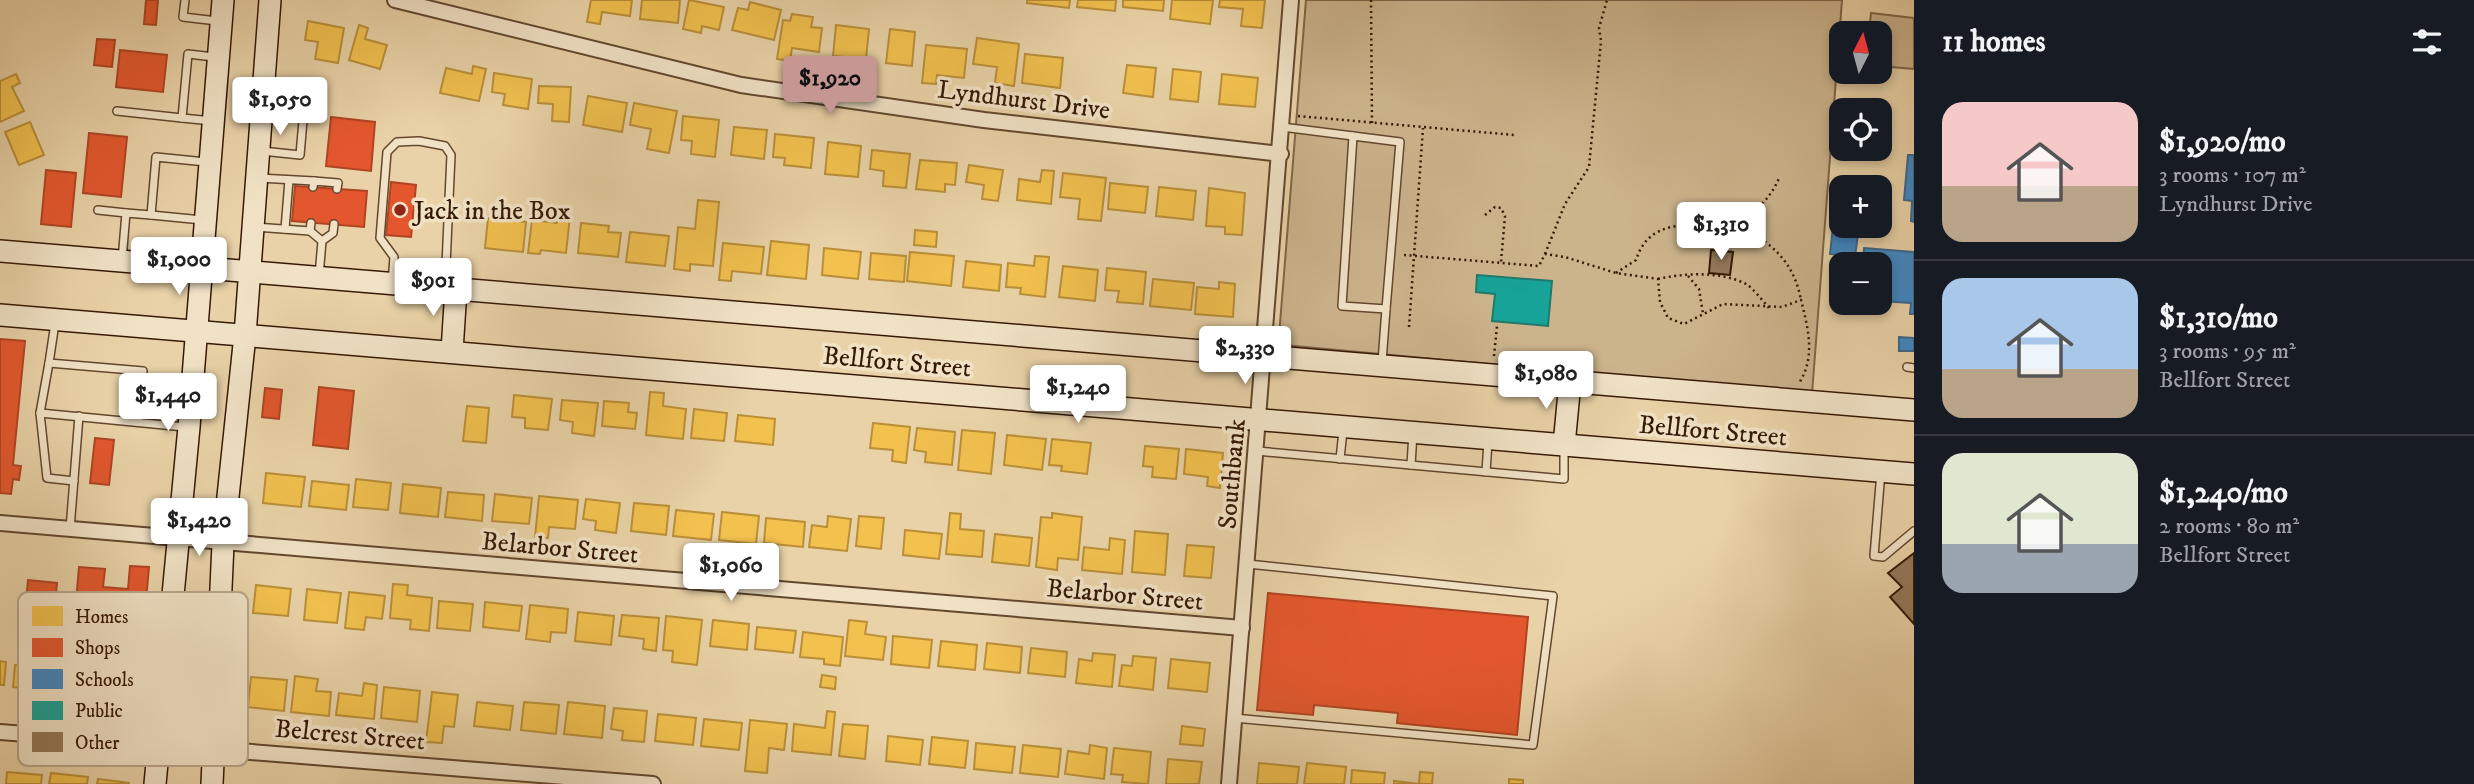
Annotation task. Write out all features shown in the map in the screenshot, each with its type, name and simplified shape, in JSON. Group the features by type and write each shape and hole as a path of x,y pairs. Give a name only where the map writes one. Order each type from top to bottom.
{"main road":[{"path":"173,592 203,268 223,0"},
{"path":"221,592 223,544 245,335 251,226 270,0"},
{"name":"Bellfort Street","path":"0,251 1914,410"},
{"path":"451,288 452,351"},
{"name":"Bellfort Street","path":"0,314 1914,474"},
{"path":"1563,445 1570,382"},
{"path":"155,784 156,766"},
{"path":"212,784 213,766"}],"street":[{"name":"Lyndhurst Drive","path":"394,0 741,85 984,120 1280,154"},
{"name":"Southbank","path":"1229,784 1260,420 1291,0"},
{"name":"Belarbor Street","path":"0,523 223,544 1242,628"},
{"name":"Belcrest Street","path":"0,732 18,733"},
{"name":"Belcrest Street","path":"248,750 653,784"}],"lane":[{"path":"185,0 183,18 222,22"},
{"path":"182,118 188,54 219,57"},
{"path":"258,150 300,155 304,109 261,104"},
{"path":"117,111 214,121"},
{"path":"1282,121 1353,136 1400,142 1382,366"},
{"path":"1353,136 1342,306 1387,309"},
{"path":"392,283 394,257 380,238 387,152 397,142 419,141 445,146 451,155 451,288"},
{"path":"151,215 156,158 210,162"},
{"path":"255,177 314,184 338,183 337,189"},
{"path":"285,229 289,180"},
{"path":"98,210 206,220"},
{"path":"122,261 126,213"},
{"path":"322,241 333,233 334,224"},
{"path":"251,226 285,229 311,227 322,241 319,277"},
{"path":"55,319 40,413 47,478 74,481"},
{"path":"49,363 144,371 138,422"},
{"path":"40,413 189,427"},
{"path":"70,529 79,416"},
{"path":"1340,459 1343,426"},
{"path":"1411,465 1413,432"},
{"path":"1486,472 1489,439"},
{"path":"1257,451 1564,479 1563,445"},
{"path":"1881,472 1874,556 1884,557 1914,531"},
{"path":"1234,718 1532,744 1553,596 1248,564"}],"path":[{"path":"1371,0 1372,123"},
{"path":"1390,254 1539,266 1565,204 1589,167 1601,41 1599,28 1607,0"},
{"path":"1282,121 1372,123 1514,135"},
{"path":"1409,327 1423,127"},
{"path":"1616,273 1636,260 1640,246 1654,234 1680,223 1723,223 1748,215 1774,190 1780,176"},
{"path":"1485,215 1495,207 1501,208 1505,216 1501,263"},
{"path":"1748,215 1753,233 1771,244 1788,262 1801,300 1810,334 1804,375 1796,386"},
{"path":"1545,254 1565,257 1616,273 1658,279 1687,275 1730,278 1748,285 1769,307"},
{"path":"1687,275 1699,289 1703,314"},
{"path":"1658,279 1660,302 1668,318 1684,324 1723,304 1782,307 1801,300"},
{"path":"1492,376 1497,326"}],"shaded area":[{"path":"1306,0 1842,0 1840,21 1829,21 1829,84 1836,84 1835,98 1829,98 1830,161 1812,394 1284,345 1279,336"},
{"path":"1871,13 1914,18 1914,69 1892,67 1892,21 1870,21"}],"building: Homes":[{"path":"591,0 632,0 630,16 602,12 600,24 587,22"},
{"path":"642,0 680,0 678,23 640,19"},
{"path":"689,0 724,7 719,30 702,26 701,33 683,29"},
{"path":"1027,0 1070,0 1069,8 1027,3"},
{"path":"1078,0 1116,0 1115,11 1077,7"},
{"path":"1123,0 1164,0 1163,11 1123,7"},
{"path":"1172,0 1213,0 1210,24 1170,19"},
{"path":"1220,0 1265,0 1262,28 1241,26 1243,9 1219,7"},
{"path":"750,2 781,10 774,40 732,30 738,8 748,10"},
{"path":"792,14 813,17 811,27 822,28 819,52 792,48 790,61 777,59 783,20 790,21"},
{"path":"308,21 344,28 338,63 315,59 318,42 305,40"},
{"path":"359,25 368,28 365,39 387,45 380,69 349,60"},
{"path":"836,25 869,29 866,59 833,56"},
{"path":"890,29 915,32 912,66 886,63"},
{"path":"977,38 1019,44 1014,86 995,83 997,67 973,64"},
{"path":"926,45 967,49 964,78 937,75 936,84 922,83"},
{"path":"1025,54 1063,58 1060,88 1022,83"},
{"path":"1127,65 1156,68 1153,97 1123,93"},
{"path":"473,66 486,69 479,101 440,93 446,68 472,74"},
{"path":"1173,69 1201,72 1198,102 1170,99"},
{"path":"494,73 532,79 528,109 503,105 505,94 492,92"},
{"path":"16,74 20,83 12,87 24,111 0,122 0,81"},
{"path":"1222,74 1258,78 1255,107 1219,104"},
{"path":"539,86 571,87 569,122 552,121 553,104 538,103"},
{"path":"588,96 627,103 622,132 583,125"},
{"path":"634,103 677,111 669,153 647,149 651,129 630,125"},
{"path":"683,116 719,120 715,157 691,154 692,141 681,140"},
{"path":"30,122 44,155 19,165 5,132"},
{"path":"734,127 767,130 764,159 731,155"},
{"path":"775,134 814,138 811,168 784,165 785,158 773,157"},
{"path":"828,142 861,146 858,177 825,174"},
{"path":"872,150 910,154 906,188 883,186 884,171 870,169"},
{"path":"920,160 957,163 955,185 945,184 945,192 916,189"},
{"path":"969,165 1003,170 998,201 982,199 984,185 966,182"},
{"path":"1042,170 1054,171 1051,204 1017,200 1019,179 1040,182"},
{"path":"1063,173 1106,178 1101,221 1078,219 1080,199 1060,197"},
{"path":"1110,183 1148,187 1145,213 1108,209"},
{"path":"1159,187 1196,191 1193,220 1156,216"},
{"path":"1209,188 1245,193 1242,235 1225,234 1225,227 1206,226"},
{"path":"698,200 719,202 713,266 690,264 690,271 674,269 678,227 695,229"},
{"path":"558,215 570,216 566,253 541,250 540,254 528,253 532,220 557,223"},
{"path":"488,218 526,222 523,252 485,248"},
{"path":"581,223 609,226 608,232 621,233 618,257 578,253"},
{"path":"915,230 937,232 936,247 914,245"},
{"path":"630,232 669,236 665,266 626,262"},
{"path":"771,241 809,245 806,279 767,275"},
{"path":"723,243 764,247 761,274 732,271 731,281 719,280"},
{"path":"824,248 861,252 858,279 822,275"},
{"path":"910,252 954,256 951,286 907,281"},
{"path":"871,253 906,256 904,282 869,279"},
{"path":"1035,256 1049,257 1045,297 1020,294 1021,288 1006,287 1008,263 1034,266"},
{"path":"966,261 1001,265 999,291 963,287"},
{"path":"1063,266 1098,270 1095,301 1059,297"},
{"path":"1107,268 1146,272 1143,304 1117,302 1119,291 1105,290"},
{"path":"1153,279 1194,283 1191,310 1150,306"},
{"path":"1219,282 1235,284 1233,317 1195,314 1197,287 1219,289"},
{"path":"650,392 664,393 663,406 686,409 683,439 646,435"},
{"path":"514,395 552,399 548,430 525,428 525,418 512,417"},
{"path":"562,400 598,403 594,436 572,433 573,422 560,420"},
{"path":"604,401 629,403 628,412 637,413 635,429 602,426"},
{"path":"467,406 489,408 486,443 463,441"},
{"path":"694,409 727,413 724,441 691,438"},
{"path":"738,415 775,419 773,445 735,441"},
{"path":"873,423 910,427 906,463 892,461 893,450 870,448"},
{"path":"917,428 955,432 952,465 925,462 926,452 914,450"},
{"path":"962,430 995,433 991,474 958,470"},
{"path":"1007,435 1046,439 1042,470 1004,465"},
{"path":"1052,439 1091,443 1087,474 1061,471 1062,466 1049,465"},
{"path":"1145,446 1179,449 1176,479 1152,477 1153,467 1143,466"},
{"path":"1186,449 1223,453 1220,488 1207,486 1208,477 1184,474"},
{"path":"266,473 305,477 301,507 263,503"},
{"path":"356,479 391,483 388,510 353,507"},
{"path":"312,481 349,485 346,510 309,506"},
{"path":"403,484 441,488 438,517 400,513"},
{"path":"448,492 484,495 482,521 445,517"},
{"path":"495,494 532,498 529,524 492,521"},
{"path":"539,496 578,500 575,529 549,527 548,538 535,537"},
{"path":"586,499 620,503 616,533 595,530 596,521 583,519"},
{"path":"634,503 669,506 666,535 631,531"},
{"path":"676,510 714,514 711,540 673,536"},
{"path":"722,512 759,516 756,544 719,540"},
{"path":"950,513 961,514 960,529 984,531 982,557 946,554"},
{"path":"1052,513 1082,517 1078,560 1058,558 1057,570 1036,567 1041,517 1052,518"},
{"path":"828,516 851,519 847,551 809,547 812,525 827,527"},
{"path":"859,516 884,518 881,549 856,546"},
{"path":"766,518 805,522 803,547 764,543"},
{"path":"905,530 942,534 939,559 903,555"},
{"path":"1135,531 1168,534 1165,575 1132,572"},
{"path":"995,534 1032,538 1029,566 992,562"},
{"path":"1110,538 1125,540 1122,574 1082,570 1084,547 1109,550"},
{"path":"1187,545 1214,547 1211,578 1184,576"},
{"path":"393,584 408,585 407,595 432,598 429,631 410,629 411,620 390,618"},
{"path":"256,585 291,589 288,616 253,613"},
{"path":"307,589 341,593 337,623 304,620"},
{"path":"349,592 385,596 382,619 366,617 364,630 345,628"},
{"path":"439,601 473,604 470,631 437,628"},
{"path":"485,602 522,606 519,631 483,627"},
{"path":"530,605 568,609 566,633 551,632 550,642 526,639"},
{"path":"578,612 614,616 611,645 575,641"},
{"path":"622,615 659,618 656,651 643,649 644,639 619,636"},
{"path":"666,616 702,620 697,665 672,662 673,651 663,650"},
{"path":"713,620 749,624 747,650 710,646"},
{"path":"849,620 867,622 865,634 886,637 883,660 845,656"},
{"path":"757,627 796,631 793,653 755,649"},
{"path":"803,632 843,637 840,666 824,664 824,659 800,657"},
{"path":"893,636 932,640 929,668 891,664"},
{"path":"941,641 977,645 975,670 938,666"},
{"path":"987,643 1022,647 1020,673 984,669"},
{"path":"1031,648 1067,652 1065,677 1028,673"},
{"path":"1093,653 1115,655 1112,687 1076,683 1079,659 1092,661"},
{"path":"1133,656 1156,658 1153,690 1119,686 1122,665 1132,666"},
{"path":"1171,659 1210,663 1207,692 1168,688"},
{"path":"0,661 6,662 4,685 0,685"},
{"path":"15,665 18,665 18,688 13,687"},
{"path":"822,675 836,677 835,689 820,687"},
{"path":"295,676 318,679 316,691 331,692 329,716 291,712"},
{"path":"251,677 287,680 284,711 248,707"},
{"path":"364,683 377,685 374,719 336,715 339,693 362,696"},
{"path":"384,687 420,691 417,722 381,718"},
{"path":"432,692 458,695 454,727 444,726 442,743 426,742"},
{"path":"477,702 513,706 510,730 474,726"},
{"path":"524,702 559,705 556,734 521,730"},
{"path":"568,702 605,706 602,738 564,734"},
{"path":"614,708 647,711 644,742 622,740 623,731 611,729"},
{"path":"827,711 835,712 831,755 792,751 794,724 825,728"},
{"path":"658,714 696,718 693,745 655,741"},
{"path":"704,719 742,723 739,750 701,746"},
{"path":"750,720 787,724 784,750 769,748 767,773 745,771"},
{"path":"843,724 868,726 865,759 839,756"},
{"path":"1182,726 1205,729 1203,746 1180,744"},
{"path":"888,736 923,740 920,765 886,761"},
{"path":"932,737 968,741 965,768 929,764"},
{"path":"976,743 1015,747 1012,773 974,769"},
{"path":"1023,745 1061,749 1058,777 1020,773"},
{"path":"1090,745 1107,748 1104,779 1065,774 1068,751 1089,754"},
{"path":"1114,748 1151,752 1148,784 1122,782 1123,775 1111,774"},
{"path":"1168,759 1202,762 1199,784 1166,784"},
{"path":"1259,763 1299,767 1297,784 1257,784"},
{"path":"1307,763 1346,767 1344,784 1304,784"},
{"path":"1352,770 1385,773 1384,784 1351,784"},
{"path":"7,772 42,775 41,784 6,784"},
{"path":"1420,772 1433,773 1432,784 1419,784"},
{"path":"51,773 88,777 87,784 49,784"},
{"path":"98,779 129,783 129,784 97,784"},
{"path":"1509,779 1523,780 1523,784 1509,784"},
{"path":"1394,781 1419,784 1394,784"}],"building: Shops":[{"path":"146,0 158,0 156,25 144,24"},
{"path":"97,39 115,40 112,67 94,65"},
{"path":"120,50 167,55 163,92 116,87"},
{"path":"331,117 375,122 371,171 326,166"},
{"path":"89,133 127,137 121,197 83,193"},
{"path":"46,170 76,173 71,227 41,224"},
{"path":"391,182 416,185 411,237 386,235"},
{"path":"295,186 367,191 364,227 292,221"},
{"path":"0,339 25,341 13,465 21,466 19,480 13,479 11,494 0,493"},
{"path":"319,387 354,391 348,449 313,445"},
{"path":"265,388 282,390 279,419 262,417"},
{"path":"95,438 114,440 109,485 90,483"},
{"path":"130,566 149,567 147,592 77,592 79,567 105,569 103,587 128,589"},
{"path":"28,580 57,583 56,592 27,592"},
{"path":"1268,593 1528,617 1517,735 1397,723 1398,713 1314,705 1313,715 1257,710"}],"building: Schools":[{"path":"1908,155 1914,155 1914,222 1911,221 1912,201 1904,200"},
{"path":"1832,238 1857,238 1856,252 1830,252"},
{"path":"1864,248 1914,252 1914,314 1910,314 1911,303 1892,302 1892,252 1864,252"},
{"path":"1899,337 1914,338 1914,351 1899,351"}],"building: Public":[{"path":"1477,275 1552,281 1548,326 1492,321 1495,294 1476,292"}],"building: Other":[{"path":"1711,250 1733,252 1730,275 1709,273"},
{"path":"1914,553 1914,624 1890,597 1902,587 1888,573"}],"place":[{"name":"Jack in the Box","path":"400,210"}]}
